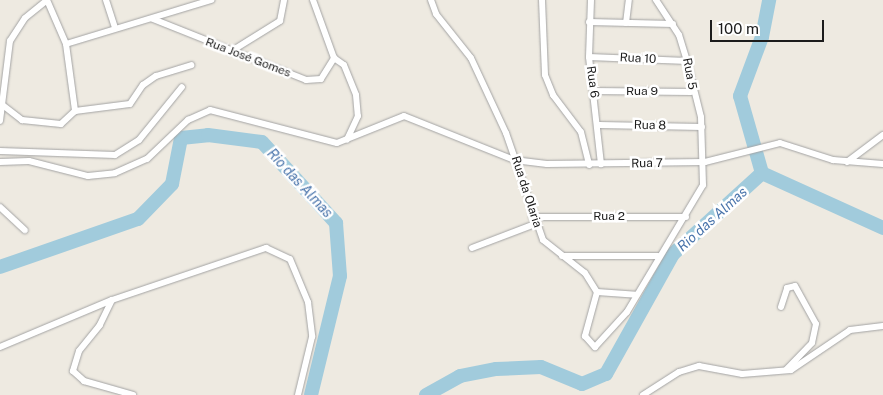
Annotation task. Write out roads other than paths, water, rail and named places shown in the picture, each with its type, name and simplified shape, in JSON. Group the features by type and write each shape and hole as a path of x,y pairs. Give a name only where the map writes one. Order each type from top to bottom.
{"street":[{"path":"0,121 10,41 24,18 47,0 66,44 75,111"},
{"path":"106,0 115,27"},
{"path":"66,44 115,27 153,19 211,0"},
{"path":"230,52 280,21 284,0"},
{"path":"0,162 52,165 88,176 115,173 147,158 188,120 210,110 328,142 347,140 358,105 348,73 334,58 313,0"},
{"name":"Rua da Olaria","path":"431,0 436,14 472,58 514,160 533,221 543,240 560,256 585,273 597,292"},
{"path":"542,0 545,75 553,95 581,132 590,164"},
{"name":"Rua 6","path":"591,0 589,57 599,125 601,164"},
{"path":"626,23 629,0"},
{"name":"Rua 5","path":"656,0 673,24 688,61 691,92 702,127 705,162 703,185 686,217"},
{"name":"Rua José Gomes","path":"153,19 230,52 312,81 325,76 334,58"},
{"path":"589,22 673,24"},
{"name":"Rua 10","path":"589,57 688,61"},
{"path":"2,106 22,120 47,125 61,124 75,111 125,106 156,76 191,65"},
{"path":"0,151 114,155 139,140 182,87"},
{"name":"Rua 9","path":"593,92 691,92"},
{"name":"Rua 7","path":"347,140 404,116 514,160 590,164 705,162 780,143 808,155 848,162 883,164"},
{"name":"Rua 8","path":"599,125 702,127"},
{"path":"848,162 883,135"},
{"path":"0,207 25,230"},
{"path":"636,295 597,292 586,340 595,347 604,341 636,295 658,256 686,217"},
{"name":"Rua 2","path":"472,248 533,221 686,217"},
{"path":"0,348 112,300 252,250 281,251 298,271 312,325 298,395"},
{"path":"560,256 658,256"},
{"path":"781,307 788,288 795,286 816,324 812,342 786,371"},
{"path":"112,300 100,325 79,351 73,371 84,382 133,395"},
{"path":"643,395 678,372 699,366 733,373 786,371 805,364 850,330 883,326"}],"waterway":[{"path":"762,173 740,96 762,37 769,0"},
{"name":"Rio das Almas","path":"0,267 138,219 172,184 181,138 208,135 262,142 336,223 340,276 311,395"},
{"name":"Rio das Almas","path":"426,395 460,376 496,369 541,367 582,384 606,374 673,254 762,173 883,228"}]}
